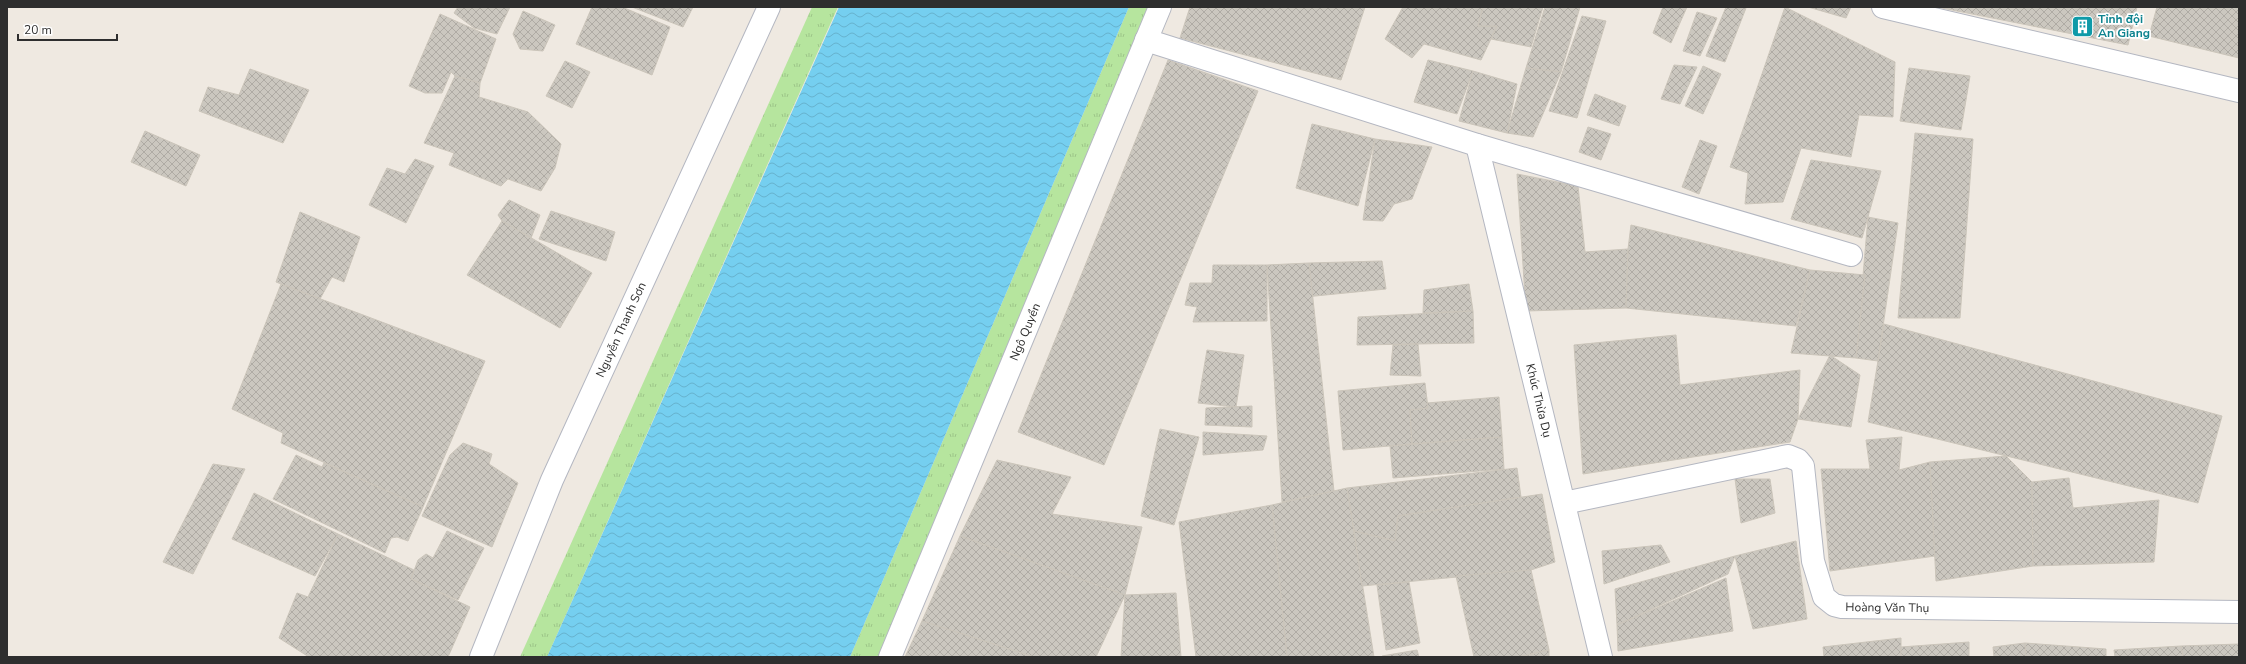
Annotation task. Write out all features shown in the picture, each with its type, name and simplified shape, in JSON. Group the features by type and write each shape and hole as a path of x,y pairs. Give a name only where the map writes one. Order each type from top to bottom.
{"street":[{"name":"Nguyễn Thanh Sơn","path":"481,657 552,480 769,7"},
{"name":"Ngô Quyền","path":"890,657 1160,7"},
{"path":"1883,7 2239,90"},
{"path":"1146,40 1477,145 1850,255"},
{"name":"Khúc Thừa Dụ","path":"1477,145 1601,657"},
{"name":"Hoàng Văn Thụ","path":"1564,503 1788,456 1798,460 1804,466 1813,561 1824,597 1834,605 1842,608 2239,612"}],"green space":[{"path":"812,7 838,7 547,657 520,657"},
{"path":"1129,7 1156,7 878,657 850,657"}],"water":[{"path":"839,7 1129,7 850,657 547,657"}],"building":[{"path":"458,7 510,7 497,34 474,28 454,13"},
{"path":"592,7 622,7 670,27 652,75 576,44"},
{"path":"632,7 693,7 683,27"},
{"path":"1190,7 1365,7 1341,80 1180,38"},
{"path":"1403,7 1483,7 1478,26 1497,26 1481,60 1424,44 1412,58 1385,39"},
{"path":"1483,7 1543,7 1531,47 1491,39 1497,26 1478,26"},
{"path":"1545,7 1580,7 1561,72 1526,68"},
{"path":"1663,7 1687,7 1671,43 1653,33"},
{"path":"1726,7 1746,8 1725,62 1706,56"},
{"path":"1785,7 1895,62 1893,117 1859,115 1851,157 1801,148 1783,202 1745,204 1748,173 1730,167"},
{"path":"1808,7 1851,7 1846,18"},
{"name":"Tỉnh đội An Giang","path":"1937,7 2137,7 2128,45"},
{"path":"2157,7 2239,7 2239,58 2149,36"},
{"path":"523,11 555,25 543,51 520,49 513,34"},
{"path":"1697,12 1717,18 1700,56 1683,51"},
{"path":"440,14 496,39 480,83 455,76 451,72 442,93 425,93 409,86"},
{"path":"1582,16 1606,21 1577,118 1549,111"},
{"path":"1168,60 1258,91 1104,465 1018,432"},
{"path":"1428,60 1473,71 1457,114 1414,102"},
{"path":"565,61 590,72 572,108 546,96"},
{"path":"1674,65 1697,67 1680,104 1661,99"},
{"path":"1703,66 1721,74 1703,114 1685,106"},
{"path":"1526,68 1561,72 1533,137 1507,133"},
{"path":"1909,68 1970,76 1961,130 1900,121"},
{"path":"250,69 309,90 283,143 199,111 208,87 239,95"},
{"path":"1473,71 1517,84 1507,133 1459,121"},
{"path":"455,76 480,83 479,97 528,112 561,144 555,168 541,191 508,179 501,186 449,165 454,153 424,143"},
{"path":"1595,94 1626,106 1619,126 1587,115"},
{"path":"1312,124 1375,139 1358,206 1296,188"},
{"path":"1588,127 1611,134 1601,160 1579,152"},
{"path":"145,131 200,155 186,186 131,162"},
{"path":"1915,133 1973,139 1960,318 1898,318"},
{"path":"1375,139 1432,147 1412,199 1394,204 1383,221 1363,220"},
{"path":"1700,140 1717,146 1699,194 1682,187"},
{"path":"415,159 434,166 406,223 369,205 387,168 405,174"},
{"path":"1811,160 1881,171 1862,238 1791,219"},
{"path":"1517,174 1578,186 1585,252 1628,249 1626,308 1526,311"},
{"path":"509,200 540,215 531,238 502,221 498,215"},
{"path":"551,211 615,232 606,261 539,239"},
{"path":"300,212 360,237 344,282 332,277 320,299 276,282"},
{"path":"1868,217 1898,223 1878,361 1856,358"},
{"path":"502,221 592,273 560,328 467,275"},
{"path":"1631,225 1810,270 1796,326 1626,308 1628,249"},
{"path":"1382,261 1386,289 1305,297 1309,263"},
{"path":"1309,263 1334,491 1282,502 1267,265"},
{"path":"1213,265 1267,265 1267,321 1193,322 1197,307 1185,305 1190,283 1212,283"},
{"path":"1810,270 1865,275 1856,358 1791,353"},
{"path":"281,284 485,361 423,507 281,443 283,433 232,409"},
{"path":"1469,284 1473,311 1423,313 1424,290"},
{"path":"1473,311 1474,343 1357,345 1358,317"},
{"path":"1884,324 2222,416 2198,503 1868,422"},
{"path":"1676,335 1680,385 1800,370 1798,419 1790,442 1583,474 1574,345"},
{"path":"1418,344 1421,376 1390,375 1393,345"},
{"path":"1207,350 1244,355 1236,407 1198,403"},
{"path":"1830,355 1860,375 1851,427 1798,419"},
{"path":"1425,383 1428,408 1410,410 1412,444 1343,450 1338,391"},
{"path":"1499,397 1502,437 1412,444 1410,410 1428,408 1427,403"},
{"path":"1252,406 1252,427 1205,425 1206,408"},
{"path":"1160,429 1199,437 1174,525 1141,516"},
{"path":"1203,432 1267,436 1263,450 1203,455"},
{"path":"1502,437 1504,469 1393,478 1390,446"},
{"path":"1902,437 1899,470 1930,462 1935,556 1830,571 1821,469 1870,469 1866,440"},
{"path":"463,443 492,454 489,464 518,483 492,547 422,516 450,455"},
{"path":"296,455 322,467 324,463 423,507 408,541 397,537 391,538 385,553 273,499"},
{"path":"2006,456 2032,482 2033,566 1936,581 1930,462"},
{"path":"997,460 1071,477 1052,514 1142,527 1125,595 960,536"},
{"path":"213,464 245,469 193,574 163,562"},
{"path":"1517,468 1521,497 1398,516 1395,541 1354,531 1347,488"},
{"path":"2069,478 2073,508 2159,500 2154,562 2033,566 2032,482"},
{"path":"1735,479 1770,479 1775,513 1741,523"},
{"path":"1347,488 1374,657 1287,657 1272,505"},
{"path":"254,493 338,534 315,576 232,539"},
{"path":"1542,494 1555,562 1531,570 1362,586 1354,531 1395,541 1398,516"},
{"path":"1272,505 1287,657 1196,657 1179,522"},
{"path":"447,531 484,548 458,600 411,579 418,560 426,554 433,558"},
{"path":"338,534 414,570 411,579 470,607 448,657 309,657 279,638 297,593 308,597"},
{"path":"960,536 1125,595 1096,657 1034,657 922,621"},
{"path":"1796,541 1807,619 1753,629 1735,556"},
{"path":"1661,545 1670,562 1604,584 1602,551"},
{"path":"1735,556 1728,574 1617,625 1615,589"},
{"path":"1531,570 1549,650 1519,657 1474,657 1456,576"},
{"path":"1726,578 1733,631 1618,651 1617,625"},
{"path":"1409,582 1420,643 1386,650 1377,585"},
{"path":"1176,593 1181,657 1121,657 1125,595"},
{"path":"922,621 1034,657 905,657"},
{"path":"1901,638 1901,657 1824,657 1823,647"},
{"path":"1969,642 1969,657 1901,657 1901,647"},
{"path":"2025,643 2026,657 1994,657 1993,647"},
{"path":"2025,643 2106,649 2106,657 2026,657"},
{"path":"2239,644 2239,657 2183,657 2181,646"},
{"path":"2181,646 2183,657 2115,657 2114,650"},
{"path":"1417,650 1419,657 1382,657 1382,656"},
{"path":"1549,650 1549,657 1519,657"}],"place":[{"name":"Tỉnh đội An Giang","path":"2082,26"}]}
